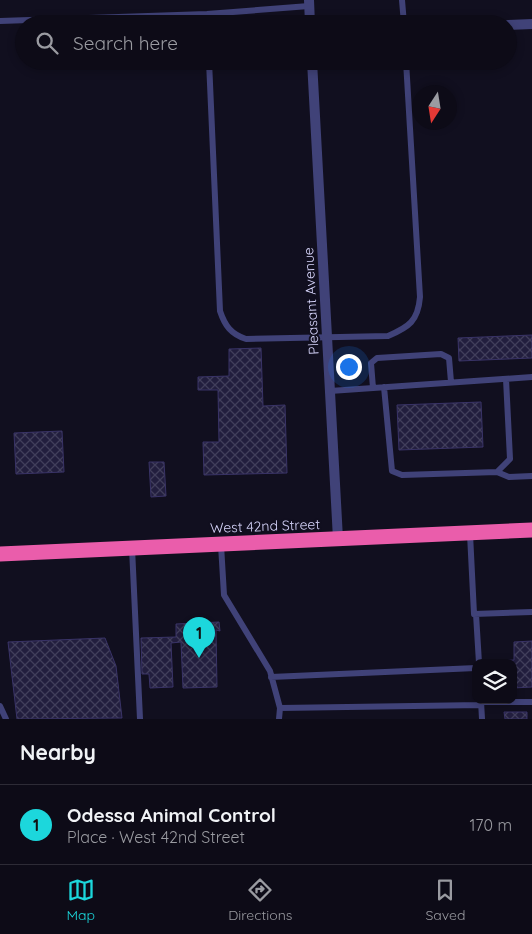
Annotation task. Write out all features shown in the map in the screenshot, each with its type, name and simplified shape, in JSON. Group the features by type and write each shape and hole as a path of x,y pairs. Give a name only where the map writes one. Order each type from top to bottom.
{"highway":[{"name":"West 42nd Street","path":"0,554 532,530"}],"street":[{"path":"517,25 532,24"},
{"name":"Pleasant Avenue","path":"312,70 338,539"}],"lane":[{"path":"402,0 403,15"},
{"path":"177,15 207,14 309,3"},
{"path":"0,21 15,20"},
{"path":"209,70 220,311 225,325 236,336 246,339 388,336 403,330 412,322 419,310 420,297 407,70"},
{"path":"372,388 371,363 377,358 441,354 449,358 452,382"},
{"path":"330,390 532,377"},
{"path":"497,472 510,459 506,379"},
{"path":"384,387 392,471 402,475 497,472 509,477 532,476"},
{"path":"470,533 474,614 476,614 479,659"},
{"path":"221,544 224,595 270,671 280,708 279,719"},
{"path":"132,547 140,719"},
{"path":"476,614 532,612"},
{"path":"271,676 472,668"},
{"path":"280,708 472,702"},
{"path":"517,702 532,702"},
{"path":"481,704 482,719"},
{"path":"0,706 6,719"}],"building":[{"path":"532,335 532,358 459,361 458,338"},
{"path":"261,348 263,406 285,405 287,473 204,475 203,442 219,442 218,390 198,390 198,377 229,376 229,349"},
{"path":"481,402 483,447 399,450 397,405"},
{"path":"62,431 64,472 16,474 14,433"},
{"path":"149,462 164,462 166,496 151,497"},
{"path":"219,622 220,631 216,630 217,687 183,688 181,642 171,643 173,687 150,688 149,674 142,674 141,638 176,637 176,624"},
{"path":"105,638 116,666 122,718 17,719 8,642"},
{"path":"532,641 532,687 517,688 517,659 514,659 514,642"},
{"path":"504,712 527,712 527,719 505,719"}],"place":[{"name":"Odessa Animal Control","path":"199,658"}]}
